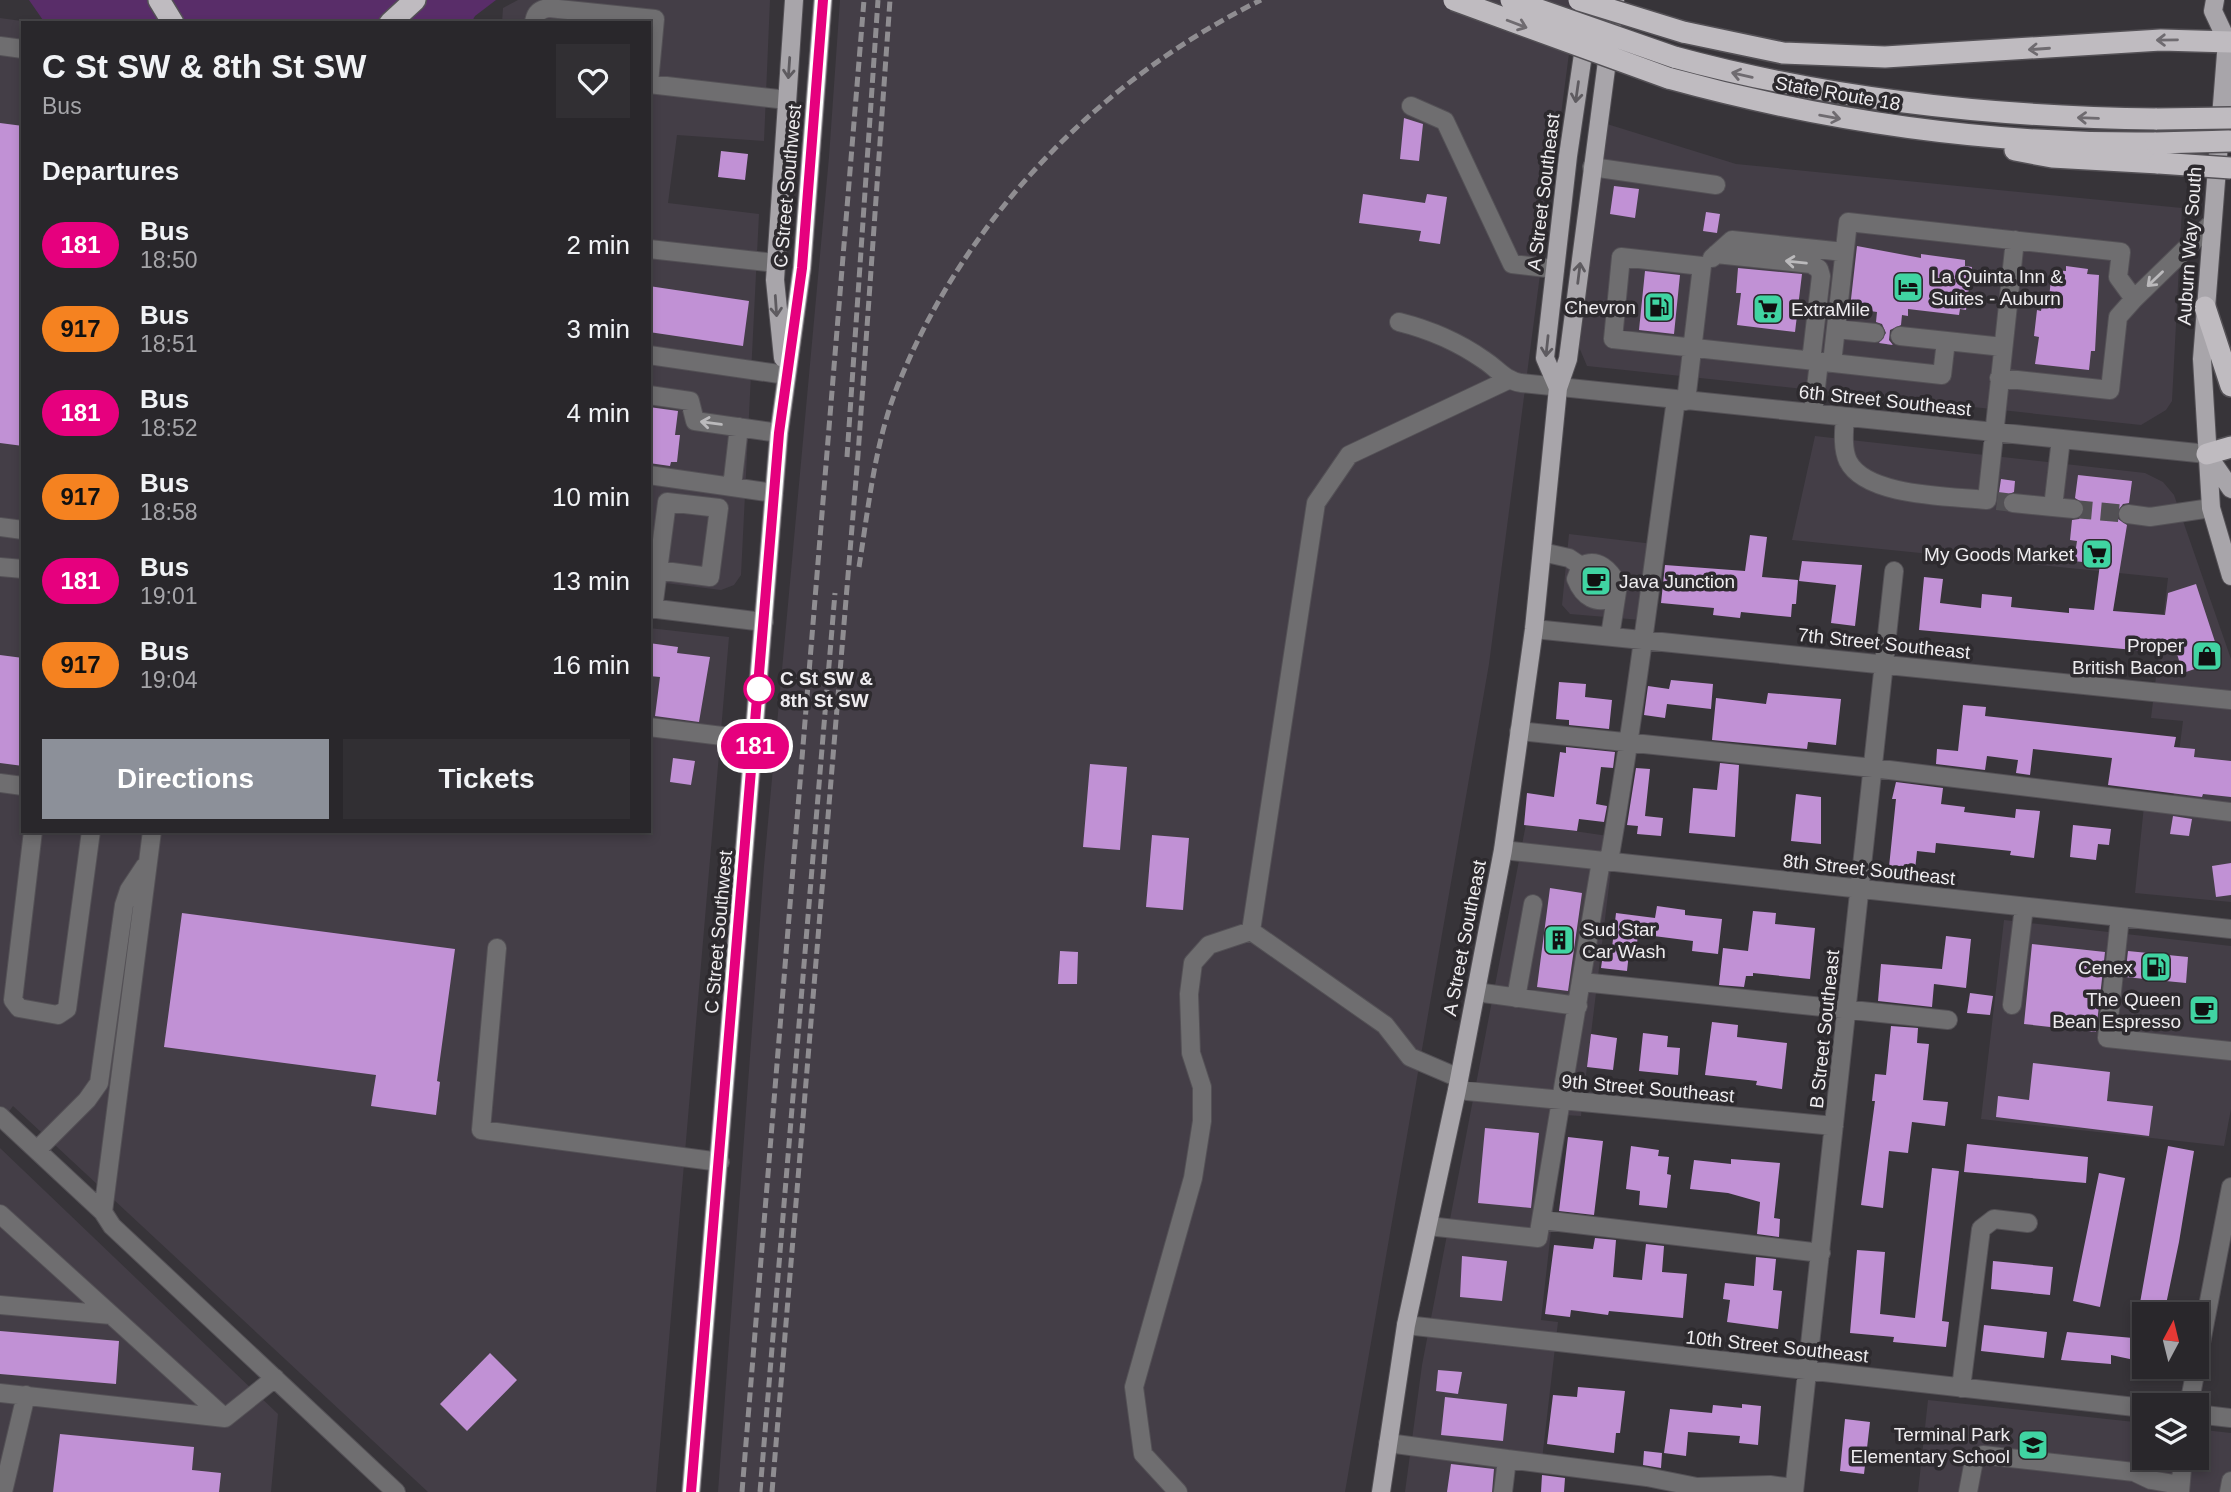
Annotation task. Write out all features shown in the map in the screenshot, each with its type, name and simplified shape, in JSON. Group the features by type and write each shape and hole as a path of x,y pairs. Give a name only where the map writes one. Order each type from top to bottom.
{"highway":[{"path":"159,0 172,21"},
{"path":"392,21 415,0"},
{"name":"State Route 18","path":"1454,0 1671,67 1798,111 1980,137 2157,153 2231,141"},
{"name":"State Route 18","path":"1511,0 1671,67 1925,106 2048,117 2157,120 2231,118"},
{"path":"1579,0 1683,32 1783,53 1885,57 2161,40 2230,40"},
{"path":"2157,153 2231,168"},
{"path":"2205,307 2231,386"},
{"path":"2207,454 2231,447"},
{"path":"2207,454 2231,459"}],"main road":[{"name":"C Street Southwest","path":"786,375 776,312 775,263 794,0"},
{"name":"C Street Southwest","path":"691,1492 779,433 802,268 823,0"},
{"name":"A Street Southeast","path":"1558,388 1545,358 1591,0"},
{"name":"A Street Southeast","path":"1381,1492 1406,1325 1458,1084 1503,850 1534,629 1558,388 1567,359 1615,0"},
{"name":"Auburn Way South","path":"2215,0 2213,11 2230,40 2211,224 2202,359 2211,508 2231,576"},
{"path":"2207,454 2231,489"}],"street":[{"path":"534,21 535,16 543,8 656,19 651,65"},
{"path":"0,46 21,49"},
{"path":"651,83 787,100"},
{"path":"1411,106 1445,121 1513,264 1555,269"},
{"path":"1592,167 1716,185"},
{"path":"1821,362 1836,329 1847,222 2121,252 2118,277 2134,299"},
{"path":"2000,378 2110,390 2118,317 2211,224"},
{"path":"1428,1226 1538,1238 1582,982 1630,743 1643,640 1681,400 1693,348 1702,266 1732,240 1844,252"},
{"path":"1999,501 1994,432 2015,240"},
{"path":"651,249 775,263"},
{"path":"1716,254 1811,264 1819,269 1821,362 1813,414"},
{"path":"1702,266 1621,257 1613,340 1942,375 1946,341"},
{"path":"1178,1492 1143,1454 1134,1387 1193,1178 1202,1121 1202,1087 1191,1053 1189,994 1193,963 1209,945 1251,931 1316,503 1349,455 1508,380 1486,361 1434,331 1399,322"},
{"path":"1836,329 1875,333"},
{"path":"1900,336 2003,347"},
{"path":"651,355 786,375"},
{"name":"6th Street Southeast","path":"1508,380 1558,388 2207,454"},
{"path":"651,395 690,401 695,421 779,433"},
{"path":"1845,417 1844,438 1848,461 1867,480 1892,488 2074,509"},
{"path":"732,486 739,427"},
{"path":"2053,507 2062,439"},
{"path":"651,475 774,493"},
{"path":"654,570 710,577 719,508 667,502 654,570 651,608 764,622"},
{"path":"2128,514 2150,517 2211,508"},
{"path":"0,527 21,530"},
{"path":"1542,552 1569,558 1581,566 1597,563 1609,570 1618,585 1610,636"},
{"path":"1581,566 1576,579 1582,592 1593,600 1604,601 1614,597"},
{"path":"0,567 21,569"},
{"name":"B Street Southeast","path":"1794,1490 1894,571"},
{"name":"7th Street Southeast","path":"1534,629 2231,700"},
{"path":"651,727 755,740"},
{"path":"1519,730 1873,768 2231,812"},
{"path":"0,783 21,786"},
{"path":"33,833 13,1000 19,1008 58,1015 67,1009 91,833"},
{"path":"103,1212 152,833"},
{"name":"8th Street Southeast","path":"1503,850 2231,929"},
{"path":"38,1149 87,1100 99,1083 124,905 129,890 148,862"},
{"path":"1516,998 1533,904"},
{"path":"2012,1005 2024,906"},
{"path":"2120,917 2107,1038 2231,1051"},
{"name":"9th Street Southeast","path":"1251,931 1385,1025 1410,1057 1458,1084 1563,1102 1835,1126"},
{"path":"497,948 481,1130 720,1162"},
{"path":"1582,982 1948,1020"},
{"path":"1476,992 1578,1006"},
{"path":"0,1116 103,1212 112,1226 396,1492"},
{"path":"2191,1393 2231,1187"},
{"path":"0,1214 225,1418"},
{"path":"1961,1388 1981,1229 1994,1219 2028,1223"},
{"path":"1542,1220 1821,1252"},
{"path":"0,1305 111,1315"},
{"name":"10th Street Southeast","path":"1406,1325 2132,1407"},
{"path":"0,1393 225,1418 275,1378"},
{"path":"3,1492 26,1395"},
{"path":"2209,1415 2231,1418"},
{"path":"1388,1443 1647,1477 1698,1487 1770,1485 1794,1490"},
{"path":"1968,1492 1974,1460 1983,1455 2134,1472 2180,1488 2182,1470"},
{"path":"1503,1492 1507,1459"},
{"path":"2229,1492 2231,1481"}],"shaded area":[{"path":"29,0 496,0 472,21 44,21"},
{"path":"518,0 770,0 764,141 677,135 668,203 759,214 741,575 734,585 721,590 651,581 651,21 502,21 503,8"},
{"path":"840,0 1576,0 1489,664 1345,1492 718,1492 764,866 829,157"},
{"path":"0,18 22,21 21,833 651,833 651,628 729,637 656,1492 428,1492 13,1106 0,1124"},
{"path":"1607,124 1736,164 2182,208 2172,401 2166,410 2141,425 1587,366 1579,347"},
{"path":"1815,436 2145,473 2163,482 2174,495 2231,659 2231,902 2135,893 2145,796 2173,799 2183,721 2151,718 2168,578 1792,540"},
{"path":"1569,534 1662,545 1653,621 1570,614 1562,605"},
{"path":"1526,824 1615,837 1581,1116 1565,1115 1555,1195 1541,1320 1558,1322 1541,1468 1512,1464 1509,1492 1405,1492 1422,1365"},
{"path":"2004,920 2231,946 2231,1109 2224,1146 1981,1119"},
{"path":"0,1148 278,1414 271,1492 0,1492"},
{"name":"Terminal Park Elementary School","path":"1928,1400 2132,1422 2132,1470 2209,1470 2209,1430 2231,1433 2231,1492 1918,1492"}],"building":[{"path":"1404,118 1423,124 1419,161 1400,159"},
{"path":"0,123 21,126 21,446 0,443"},
{"path":"721,151 748,154 745,180 718,177"},
{"path":"1614,186 1639,189 1635,218 1610,214"},
{"path":"1363,194 1425,203 1427,194 1447,197 1440,244 1419,241 1421,231 1359,223"},
{"path":"1706,212 1720,214 1717,233 1703,231"},
{"name":"La Quinta Inn & Suites - Auburn","path":"1857,246 1921,258 1921,254 1965,260 1965,266 1972,267 1966,310 1960,309 1959,315 1908,309 1908,316 1902,315 1901,325 1890,330 1889,340 1893,345 1879,343 1886,333 1882,324 1876,322 1877,312 1850,308"},
{"path":"2066,266 2088,269 2087,274 2099,275 2095,351 2091,351 2089,370 2035,364 2039,337 2034,336 2037,310 2041,311 2043,298 2049,298 2052,270 2066,271"},
{"name":"ExtraMile","path":"1738,268 1802,274 1795,332 1737,325 1741,293 1736,293"},
{"name":"Chevron","path":"1645,271 1680,275 1674,334 1639,330"},
{"path":"651,286 749,301 743,346 651,332"},
{"path":"651,407 678,411 675,435 680,435 677,462 671,462 670,466 651,463"},
{"path":"2078,475 2132,481 2129,503 2123,504 2117,512 2118,519 2127,525 2113,611 2165,615 2168,593 2196,584 2221,660 2183,673 2177,654 1919,630 1924,577 1943,579 1940,603 1981,608 1982,594 2012,597 2011,607 2069,613 2069,608 2094,610 2100,564 2074,561 2077,541 2070,540 2072,520 2079,519 2085,511 2084,504 2075,498"},
{"path":"2001,479 2015,481 2014,492 2004,496 2002,506 1997,506"},
{"path":"1750,535 1767,537 1762,577 1798,580 1796,604 1792,604 1791,617 1741,612 1740,618 1713,615 1714,608 1661,603 1665,565 1745,571"},
{"path":"1802,561 1862,565 1855,626 1831,623 1836,585 1799,581"},
{"path":"651,643 678,647 677,653 710,657 699,722 655,716 660,677 651,676"},
{"path":"0,655 21,658 21,766 0,763"},
{"path":"1671,680 1713,684 1711,709 1667,704 1665,718 1644,715 1648,686 1669,689"},
{"path":"1559,682 1586,684 1585,697 1612,700 1609,729 1569,725 1569,720 1556,719"},
{"path":"1768,693 1841,699 1836,745 1808,742 1807,749 1712,740 1716,698 1766,704"},
{"path":"1963,705 1986,707 1985,716 2176,737 2174,747 2195,749 2194,757 2231,761 2231,797 2203,794 2202,797 2108,785 2112,758 2033,749 2030,775 2016,773 2018,760 1987,756 1985,770 1936,764 1937,749 1958,751"},
{"path":"1566,747 1615,752 1613,768 1601,767 1596,804 1607,806 1604,822 1579,819 1577,831 1524,825 1527,793 1554,797 1560,752 1566,753"},
{"path":"673,758 695,761 691,785 670,782"},
{"path":"1720,763 1739,765 1735,837 1689,833 1693,788 1717,790"},
{"path":"1090,764 1127,767 1120,850 1083,847"},
{"path":"1636,768 1650,769 1645,816 1663,818 1661,836 1637,834 1638,826 1627,825"},
{"path":"1896,782 1943,788 1941,804 1965,807 1964,812 2015,818 2016,809 2040,811 2034,858 2010,855 2011,851 1936,843 1935,853 1917,851 1915,870 1889,867 1896,799 1892,799"},
{"path":"1796,794 1821,797 1821,844 1791,841"},
{"path":"2173,816 2192,819 2189,836 2170,834"},
{"path":"2073,825 2111,829 2109,845 2098,844 2096,860 2070,857"},
{"path":"1152,835 1189,838 1183,910 1146,907"},
{"path":"2231,863 2231,895 2216,897 2212,866"},
{"name":"Sud Star Car Wash","path":"1550,888 1582,893 1568,991 1537,987"},
{"path":"1657,906 1685,910 1685,915 1722,919 1718,954 1692,951 1693,941 1638,934 1636,953 1629,953 1627,971 1601,968 1604,947 1612,948 1616,913 1655,918"},
{"path":"1753,911 1776,913 1775,924 1815,928 1810,979 1753,973 1753,976 1746,976 1744,987 1719,985 1723,948 1748,951"},
{"path":"182,913 455,949 437,1081 440,1082 436,1115 371,1106 376,1075 164,1047"},
{"path":"1946,936 1971,939 1966,988 1934,984 1932,1007 1878,1001 1881,964 1942,969"},
{"path":"2032,944 2105,952 2096,1032 2024,1024"},
{"path":"1060,951 1078,952 1077,984 1058,984"},
{"name":"Cenex","path":"2128,951 2188,957 2186,983 2125,977"},
{"path":"1970,993 1993,996 1990,1015 1967,1013"},
{"path":"1712,1022 1738,1025 1737,1037 1787,1043 1782,1089 1756,1085 1757,1081 1705,1075"},
{"path":"1891,1026 1918,1028 1917,1043 1929,1044 1923,1100 1948,1102 1945,1126 1912,1122 1908,1153 1889,1151 1883,1208 1861,1205 1875,1101 1872,1101 1875,1074 1886,1075"},
{"path":"1643,1033 1668,1036 1667,1047 1680,1048 1678,1075 1639,1071"},
{"path":"1591,1034 1617,1038 1613,1070 1587,1067"},
{"path":"2033,1063 2110,1072 2107,1101 2153,1106 2149,1136 1996,1117 1998,1096 2029,1100"},
{"path":"1485,1128 1539,1133 1531,1208 1478,1203"},
{"path":"1568,1137 1603,1141 1594,1215 1559,1211"},
{"path":"1967,1144 2088,1157 2086,1183 1964,1172"},
{"path":"1631,1146 1659,1150 1658,1156 1669,1157 1667,1174 1671,1175 1667,1208 1639,1205 1640,1191 1626,1189"},
{"path":"2168,1146 2194,1151 2166,1302 2140,1302"},
{"path":"1731,1159 1780,1163 1774,1218 1780,1219 1779,1237 1757,1234 1760,1202 1728,1193 1690,1189 1694,1160 1731,1164"},
{"path":"1932,1168 1959,1171 1942,1321 1949,1322 1946,1347 1893,1342 1894,1337 1850,1333 1857,1250 1885,1252 1880,1314 1915,1318"},
{"path":"2099,1173 2125,1178 2100,1307 2073,1301"},
{"path":"1595,1238 1616,1240 1613,1277 1642,1280 1646,1244 1664,1246 1662,1272 1687,1274 1683,1318 1609,1311 1608,1315 1571,1310 1570,1317 1545,1314 1554,1245 1593,1249"},
{"path":"1462,1256 1507,1261 1502,1301 1460,1297"},
{"path":"1756,1257 1776,1259 1773,1290 1782,1291 1778,1329 1727,1322 1730,1300 1723,1299 1725,1283 1754,1286"},
{"path":"1993,1261 2053,1267 2050,1295 1991,1289"},
{"path":"1984,1325 2047,1332 2044,1358 1981,1351"},
{"path":"0,1331 119,1341 116,1384 0,1374"},
{"path":"2067,1332 2132,1338 2132,1359 2111,1355 2111,1364 2061,1360"},
{"path":"490,1353 517,1380 467,1431 440,1404"},
{"path":"1438,1370 1462,1372 1458,1394 1436,1391"},
{"path":"1578,1387 1625,1391 1620,1433 1616,1433 1614,1453 1547,1444 1553,1395 1577,1397"},
{"path":"1445,1397 1507,1404 1503,1441 1441,1435"},
{"path":"1742,1404 1761,1406 1758,1445 1739,1443 1740,1436 1688,1432 1686,1456 1664,1453 1670,1409 1712,1413 1713,1405 1742,1408"},
{"path":"1845,1419 1870,1422 1864,1474 1840,1471"},
{"path":"60,1434 194,1447 192,1470 221,1473 219,1492 53,1492"},
{"path":"1644,1451 1662,1453 1661,1468 1643,1465"},
{"path":"1451,1464 1494,1469 1492,1492 1447,1492"},
{"path":"1542,1475 1565,1478 1564,1492 1541,1492"}],"tunnel":[{"path":"1997,501 2013,503"},
{"path":"2074,509 2128,514"}],"railway":[{"path":"742,1492 864,0"},
{"path":"847,457 878,0"},
{"path":"772,1492 858,455 890,0"},
{"path":"859,567 874,472 891,402 928,320 963,262 1002,208 1046,158 1094,111 1202,32 1261,0"},
{"path":"760,1492 835,593"}],"bus line":[{"name":"181","path":"691,1492 779,433 802,268 823,0"}],"place":[{"name":"La Quinta Inn & Suites - Auburn","path":"1908,287"},
{"name":"Chevron","path":"1659,307"},
{"name":"ExtraMile","path":"1768,309"},
{"name":"My Goods Market","path":"2097,554"},
{"name":"Java Junction","path":"1596,581"},
{"name":"Proper British Bacon","path":"2207,656"},
{"name":"C St SW & 8th St SW","path":"759,689"},
{"name":"Sud Star Car Wash","path":"1559,940"},
{"name":"Cenex","path":"2156,967"},
{"name":"The Queen Bean Espresso","path":"2204,1010"},
{"name":"Terminal Park Elementary School","path":"2033,1445"}]}
